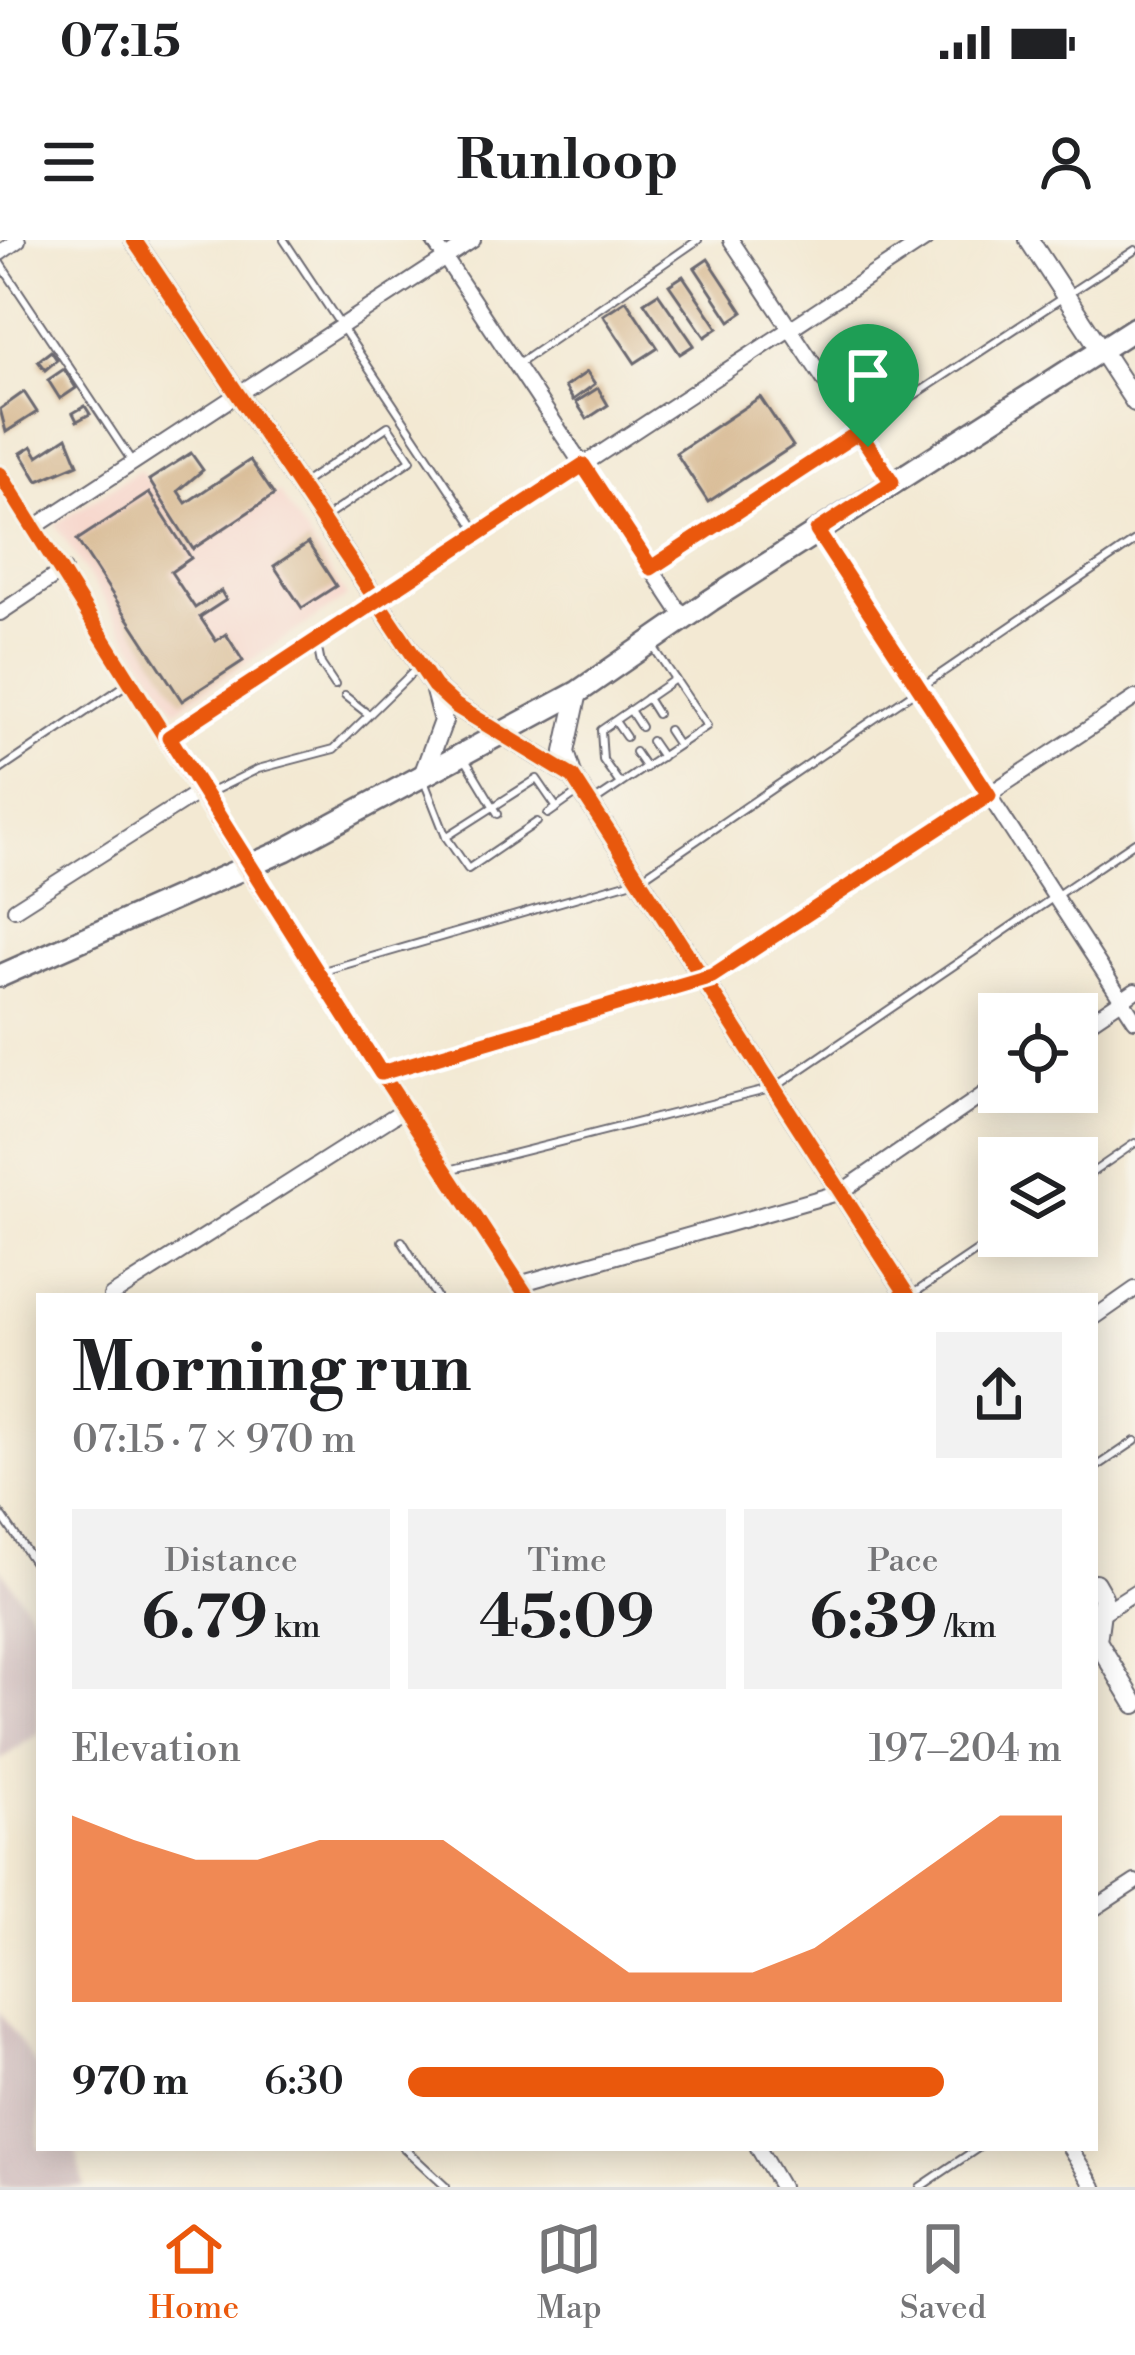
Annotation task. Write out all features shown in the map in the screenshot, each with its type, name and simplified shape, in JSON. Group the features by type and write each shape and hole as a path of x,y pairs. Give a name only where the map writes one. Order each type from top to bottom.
{"main road":[{"path":"0,976 247,868 578,692 817,531 1135,328"}],"street":[{"path":"0,253 18,240"},
{"path":"134,240 434,686 456,706 504,733 582,790"},
{"path":"433,240 684,618"},
{"path":"35,527 472,240"},
{"path":"731,240 892,482"},
{"path":"169,737 926,240"},
{"path":"1028,240 1135,402"},
{"path":"0,474 247,868 523,1290 841,1192 978,1098"},
{"path":"817,531 1055,897 1128,995 1135,1020"},
{"path":"0,613 64,570"},
{"path":"422,778 443,721 434,686"},
{"path":"578,692 565,752 582,790 907,1293"},
{"path":"381,1073 704,978 1135,698"},
{"path":"15,909 202,793"},
{"path":"1098,1016 1128,995"},
{"path":"116,1293 405,1109"},
{"path":"1098,1315 1135,1289"},
{"path":"1098,1615 1135,1592"},
{"path":"1098,1643 1135,1704"},
{"path":"1098,1905 1135,1882"},
{"path":"760,2151 781,2187"},
{"path":"1072,2151 1094,2187"}],"lane":[{"path":"284,240 479,533"},
{"path":"516,365 698,240"},
{"path":"651,568 1135,250"},
{"path":"0,263 133,463"},
{"path":"297,487 388,426 411,460 320,521"},
{"path":"316,974 640,879 1135,541"},
{"path":"316,640 321,664 334,685"},
{"path":"548,814 582,790 620,784 707,726 650,642"},
{"path":"202,793 258,769 334,749 418,666"},
{"path":"620,784 604,760 601,730 675,679"},
{"path":"0,770 133,680"},
{"path":"345,695 368,714"},
{"path":"647,698 657,714"},
{"path":"630,710 641,727"},
{"path":"615,721 626,737"},
{"path":"668,730 678,746"},
{"path":"651,741 662,757"},
{"path":"635,752 646,768"},
{"path":"463,756 496,811"},
{"path":"422,778 446,837 468,869 534,824 524,816"},
{"path":"446,837 496,811 537,779 557,808"},
{"path":"475,819 480,828"},
{"path":"507,828 513,838"},
{"path":"488,841 494,851"},
{"path":"446,1171 774,1088 1135,842"},
{"path":"1098,1169 1135,1143"},
{"path":"402,1240 434,1293"},
{"path":"914,1293 978,1250"},
{"path":"1098,1466 1135,1441"},
{"path":"0,1513 36,1566"},
{"path":"407,2151 446,2187"},
{"path":"920,2187 974,2151"}],"shaded area":[{"path":"140,470 194,548 279,492 347,597 176,710 55,524"},
{"path":"0,1567 36,1621 36,1735 0,1760"},
{"path":"0,2011 36,2066 36,2151 76,2151 85,2187 0,2187"}],"building":[{"path":"708,259 743,312 730,321 695,268"},
{"path":"683,276 718,328 705,337 669,285"},
{"path":"658,293 694,345 680,354 644,302"},
{"path":"626,300 658,348 635,363 603,315"},
{"path":"51,351 57,360 45,370 38,361"},
{"path":"64,369 76,388 60,399 48,380"},
{"path":"587,372 595,384 573,400 565,387"},
{"path":"598,388 608,405 587,419 576,402"},
{"path":"24,392 37,412 6,432 0,409"},
{"path":"760,397 793,446 708,502 676,453"},
{"path":"85,406 90,414 77,421 73,413"},
{"path":"67,437 78,464 38,481 21,453 32,446 38,456"},
{"path":"191,453 203,470 178,491 186,503 250,460 274,495 193,549 149,480"},
{"path":"149,493 191,558 171,572 195,608 221,591 226,600 200,617 216,641 226,634 243,661 182,701 77,540"},
{"path":"308,543 336,586 302,608 274,566"}],"cycle path":[{"path":"134,240 434,686 456,706 573,777 906,1293"},
{"path":"0,474 247,868 525,1293"}],"route":[{"path":"859,432 868,447 892,482 817,531 989,795 712,976 381,1073 247,868 169,737 583,465 651,568 859,432"}]}
